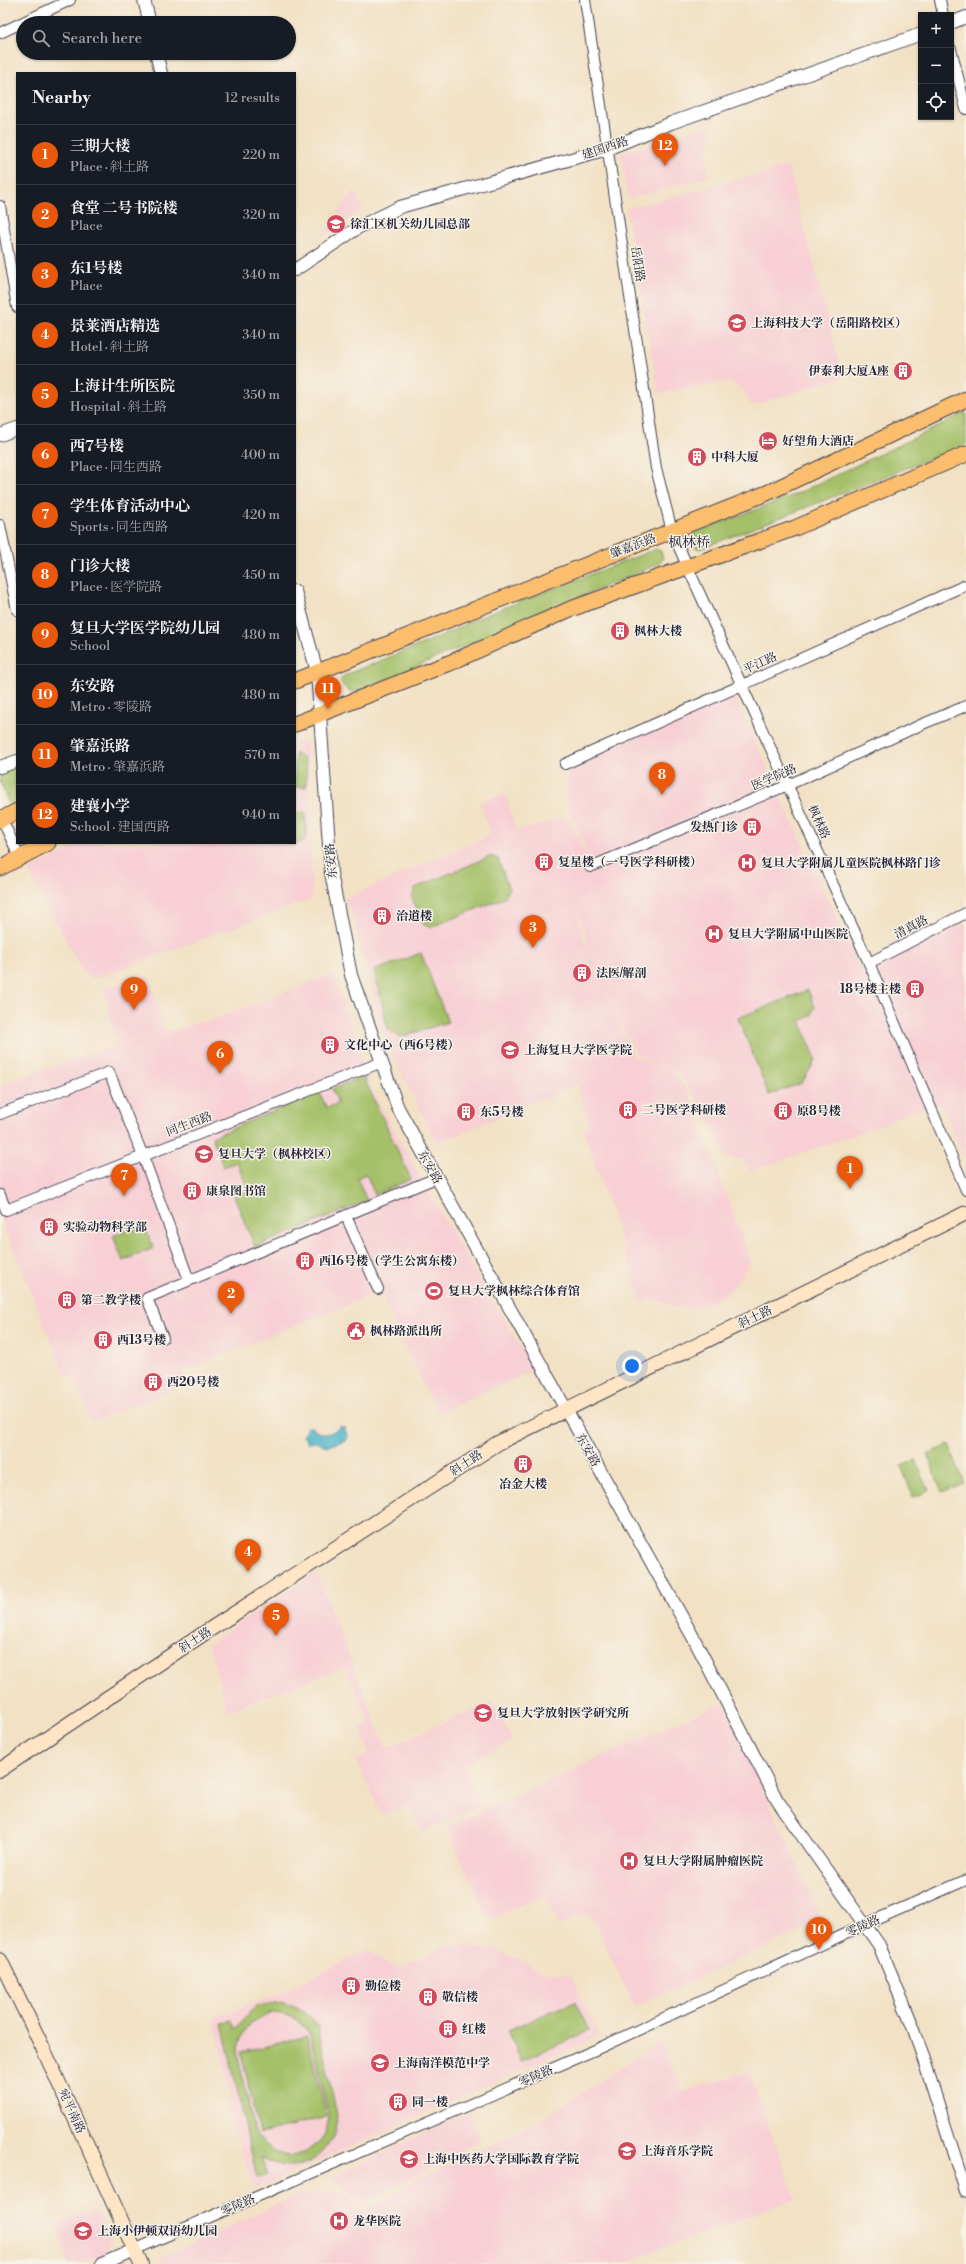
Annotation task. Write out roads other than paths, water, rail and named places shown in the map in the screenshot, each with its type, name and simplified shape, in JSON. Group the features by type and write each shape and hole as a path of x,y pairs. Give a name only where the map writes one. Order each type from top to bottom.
{"main road":[{"name":"肇嘉浜路","path":"296,681 766,493 966,399"},
{"path":"296,724 454,661 568,610 650,579 688,568 795,528 966,454"},
{"path":"1,818 16,811"},
{"path":"0,868 46,844"},
{"name":"斜土路","path":"0,1770 206,1632 498,1442 966,1213"},
{"name":"宛平南路","path":"0,1960 43,2048 141,2264"}],"street":[{"path":"36,16 70,0"},
{"path":"144,0 148,16"},
{"name":"岳阳路","path":"585,0 656,468 672,531"},
{"path":"940,0 942,12"},
{"path":"954,22 966,18"},
{"path":"0,33 16,25"},
{"name":"建国西路","path":"296,269 359,227 400,207 607,149 671,123 918,35"},
{"path":"158,60 161,72"},
{"path":"954,61 966,110"},
{"path":"0,206 16,301"},
{"path":"0,435 16,429"},
{"path":"0,525 16,605"},
{"name":"枫林路","path":"672,531 868,963 966,1190"},
{"name":"平江路","path":"565,764 966,585"},
{"name":"东安路","path":"296,596 317,672 331,873 351,975 398,1108 565,1410 693,1637 777,1800 866,1924 879,1945 911,2019 966,2192"},
{"name":"医学院路","path":"590,867 788,785 966,706"},
{"path":"0,767 16,761"},
{"path":"1,818 20,858"},
{"name":"清真路","path":"868,963 966,913"},
{"name":"同生西路","path":"0,1195 6,1210 382,1062"},
{"path":"0,1114 109,1072 143,1156 190,1280"},
{"path":"163,1338 147,1298 436,1178"},
{"path":"346,1216 378,1288"},
{"name":"零陵路","path":"102,2264 595,2050 866,1924 966,1880"}],"water":[{"path":"340,1426 345,1428 348,1438 344,1441 327,1446 315,1442 308,1443 303,1436 307,1427 312,1427 319,1432 326,1434"}],"place":[{"name":"建襄小学","path":"665,166"},
{"name":"徐汇区机关幼儿园总部","path":"336,224"},
{"name":"上海科技大学（岳阳路校区）","path":"737,323"},
{"name":"伊泰利大厦A座","path":"903,371"},
{"name":"好望角大酒店","path":"768,441"},
{"name":"中科大厦","path":"697,457"},
{"name":"枫林大楼","path":"620,631"},
{"name":"肇嘉浜路","path":"328,709"},
{"name":"门诊大楼","path":"662,795"},
{"name":"发热门诊","path":"752,827"},
{"name":"复星楼（一号医学科研楼）","path":"544,862"},
{"name":"复旦大学附属儿童医院枫林路门诊","path":"747,863"},
{"name":"治道楼","path":"382,916"},
{"name":"复旦大学附属中山医院","path":"714,934"},
{"name":"东1号楼","path":"533,948"},
{"name":"法医/解剖","path":"582,973"},
{"name":"18号楼主楼","path":"915,989"},
{"name":"复旦大学医学院幼儿园","path":"134,1010"},
{"name":"文化中心（西6号楼）","path":"330,1045"},
{"name":"上海复旦大学医学院","path":"510,1050"},
{"name":"西7号楼","path":"220,1074"},
{"name":"二号医学科研楼","path":"628,1110"},
{"name":"原8号楼","path":"783,1111"},
{"name":"东5号楼","path":"466,1112"},
{"name":"复旦大学（枫林校区）","path":"204,1154"},
{"name":"三期大楼","path":"850,1189"},
{"name":"康泉图书馆","path":"192,1191"},
{"name":"学生体育活动中心","path":"124,1196"},
{"name":"实验动物科学部","path":"49,1227"},
{"name":"西16号楼（学生公寓东楼）","path":"305,1261"},
{"name":"复旦大学枫林综合体育馆","path":"434,1291"},
{"name":"第二教学楼","path":"67,1300"},
{"name":"食堂 二号书院楼","path":"231,1314"},
{"name":"枫林路派出所","path":"356,1331"},
{"name":"西13号楼","path":"103,1340"},
{"name":"西20号楼","path":"153,1382"},
{"name":"冶金大楼","path":"523,1464"},
{"name":"景莱酒店精选","path":"248,1572"},
{"name":"上海计生所医院","path":"276,1636"},
{"name":"复旦大学放射医学研究所","path":"483,1713"},
{"name":"复旦大学附属肿瘤医院","path":"629,1861"},
{"name":"东安路","path":"819,1950"},
{"name":"勤俭楼","path":"351,1986"},
{"name":"敬信楼","path":"428,1997"},
{"name":"红楼","path":"448,2029"},
{"name":"上海南洋模范中学","path":"380,2063"},
{"name":"同一楼","path":"398,2102"},
{"name":"上海音乐学院","path":"627,2151"},
{"name":"上海中医药大学国际教育学院","path":"409,2159"},
{"name":"龙华医院","path":"339,2221"},
{"name":"上海小伊顿双语幼儿园","path":"83,2231"}],"district":[{"name":"枫林桥","path":"689,542"}]}
